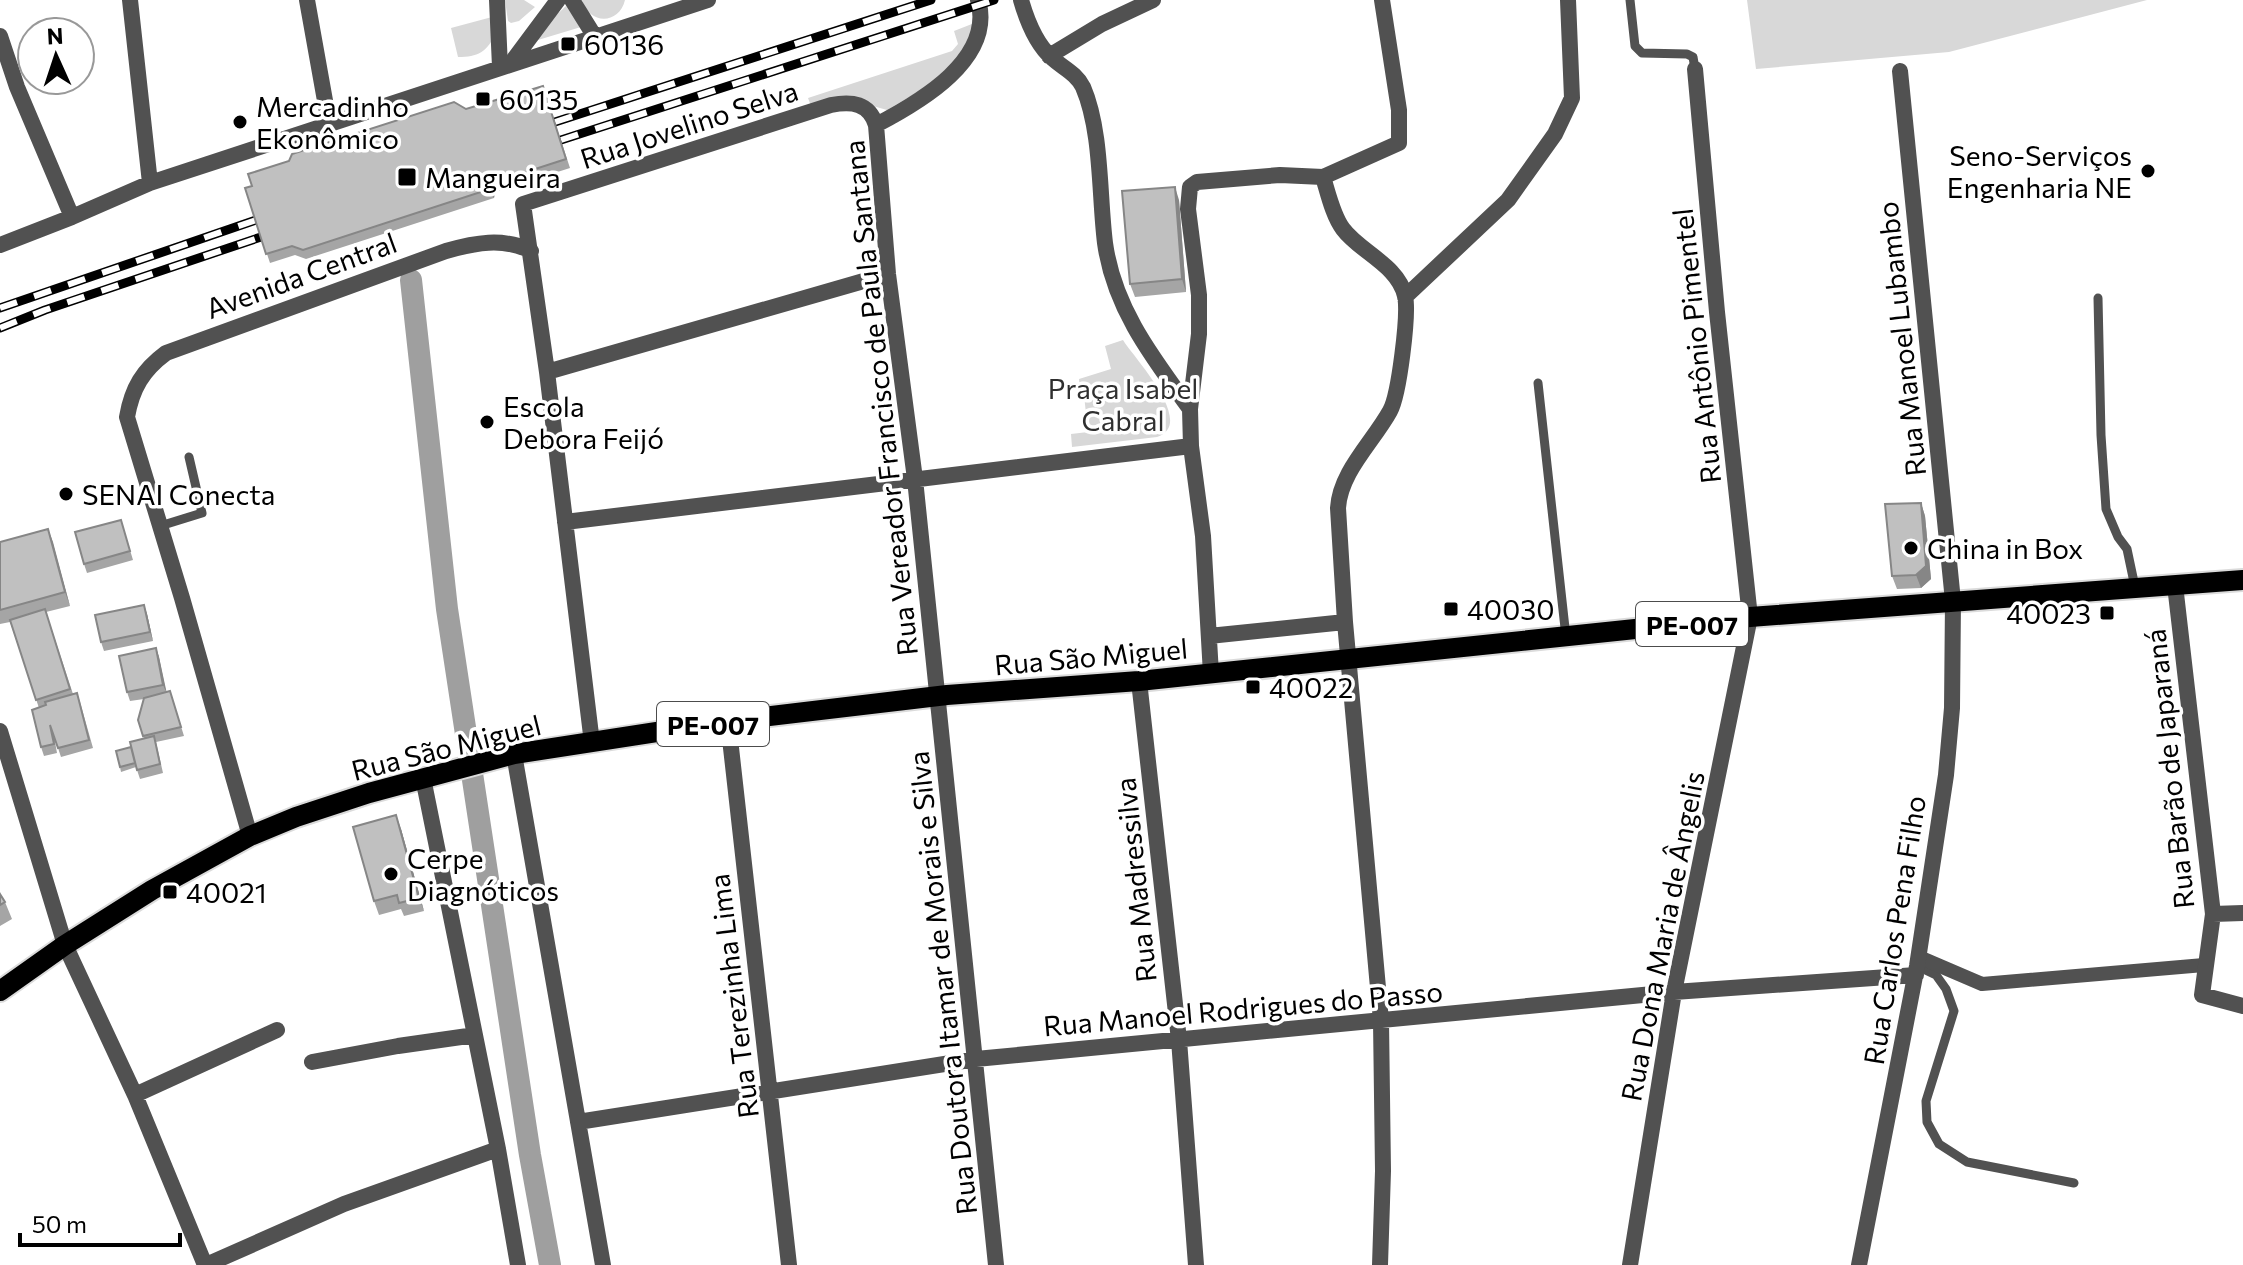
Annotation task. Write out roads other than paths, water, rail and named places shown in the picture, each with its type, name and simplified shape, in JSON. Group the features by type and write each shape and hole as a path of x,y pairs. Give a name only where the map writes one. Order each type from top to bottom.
{"main road":[{"name":"Rua São Miguel","path":"0,991 152,890 250,836 296,817 514,754 728,721 938,696 1211,674 1750,617 2243,580"}],"street":[{"path":"130,0 150,183"},
{"path":"307,0 329,123"},
{"path":"497,0 506,65"},
{"path":"506,65 558,0"},
{"path":"572,0 595,37"},
{"name":"Rua Vereador Francisco de Paula Santana","path":"938,696 915,479 888,274 876,125 932,92 956,69 982,28 978,0"},
{"path":"1049,56 1102,24 1153,0"},
{"path":"1211,674 1203,536 1191,446 1190,409 1199,334 1199,295 1188,197 1190,187 1197,182 1280,175 1323,177 1399,143 1399,110 1382,0"},
{"path":"1405,297 1508,200 1555,134 1572,98 1568,0"},
{"path":"0,245 150,183 696,1"},
{"path":"1022,5 1033,33 1049,56 1076,75 1083,87 1096,146 1106,245 1116,290 1130,322 1190,409"},
{"path":"0,36 17,87 72,217"},
{"name":"Rua Antônio Pimentel","path":"1695,69 1750,617"},
{"name":"Rua Manoel Lubambo","path":"1900,71 1953,601"},
{"name":"Rua Jovelino Selva","path":"592,743 547,372 523,204 831,105 845,102 867,108 873,114 876,125"},
{"path":"1323,177 1341,227 1380,261 1399,283 1405,297 1402,369 1392,408 1339,495 1345,622 1381,1021 1383,1171 1380,1265"},
{"name":"Avenida Central","path":"160,526 127,417 130,397 150,364 166,353 469,244 504,243 531,251"},
{"path":"547,372 888,274"},
{"path":"565,522 1191,446"},
{"path":"160,526 250,836"},
{"name":"Rua Barão de Japaraná","path":"2175,585 2213,914 2202,995 2243,1006"},
{"name":"Rua Carlos Pena Filho","path":"1859,1265 1917,966 1947,762 1952,708 1953,601"},
{"name":"Rua Dona Maria de Ângelis","path":"1630,1265 1674,992 1750,617"},
{"name":"Rua São Miguel","path":"1209,636 1345,622"},
{"name":"Rua Madressilva","path":"1139,681 1179,1040 1196,1265"},
{"name":"Rua Doutora Itamar de Morais e Silva","path":"938,696 996,1265"},
{"name":"Rua Terezinha Lima","path":"728,721 789,1265"},
{"path":"0,731 65,945 135,1095 206,1265 344,1204 498,1149"},
{"path":"514,754 603,1265"},
{"path":"423,778 498,1149 518,1265"},
{"path":"2213,914 2243,913"},
{"name":"Rua Manoel Rodrigues do Passo","path":"578,1122 976,1059 1917,966 1982,984 2204,965"},
{"path":"135,1095 277,1030"},
{"path":"312,1062 475,1035"}],"lane":[{"path":"1630,0 1635,46 1642,53 1691,55 1695,69"},
{"path":"2098,298 2106,509 2127,549 2135,587"},
{"path":"1538,383 1566,637"},
{"path":"160,526 202,513 189,457"},
{"path":"1917,966 1936,975 1946,989 1954,1011 1926,1101 1927,1122 1939,1144 1967,1162 2074,1183"}],"waterway":[{"path":"411,280 447,609 530,1155 550,1265"}],"railway":[{"path":"555,122 931,0"},
{"path":"561,140 994,0"},
{"path":"0,308 256,220"},
{"path":"0,328 261,237"}],"place":[{"name":"60136","path":"568,44"},
{"name":"60135","path":"483,99"},
{"name":"Mercadinho Ekonômico","path":"240,122"},
{"name":"Seno-Serviços Engenharia NE","path":"2148,171"},
{"name":"Mangueira","path":"407,177"},
{"name":"Escola Debora Feijó","path":"487,422"},
{"name":"SENAI Conecta","path":"66,494"},
{"name":"China in Box","path":"1911,548"},
{"name":"40030","path":"1451,609"},
{"name":"40023","path":"2107,613"},
{"name":"40022","path":"1253,687"},
{"name":"Cerpe Diagnóticos","path":"391,874"},
{"name":"40021","path":"170,892"}],"park label":[{"name":"Praça Isabel Cabral","path":"1123,404"}]}
